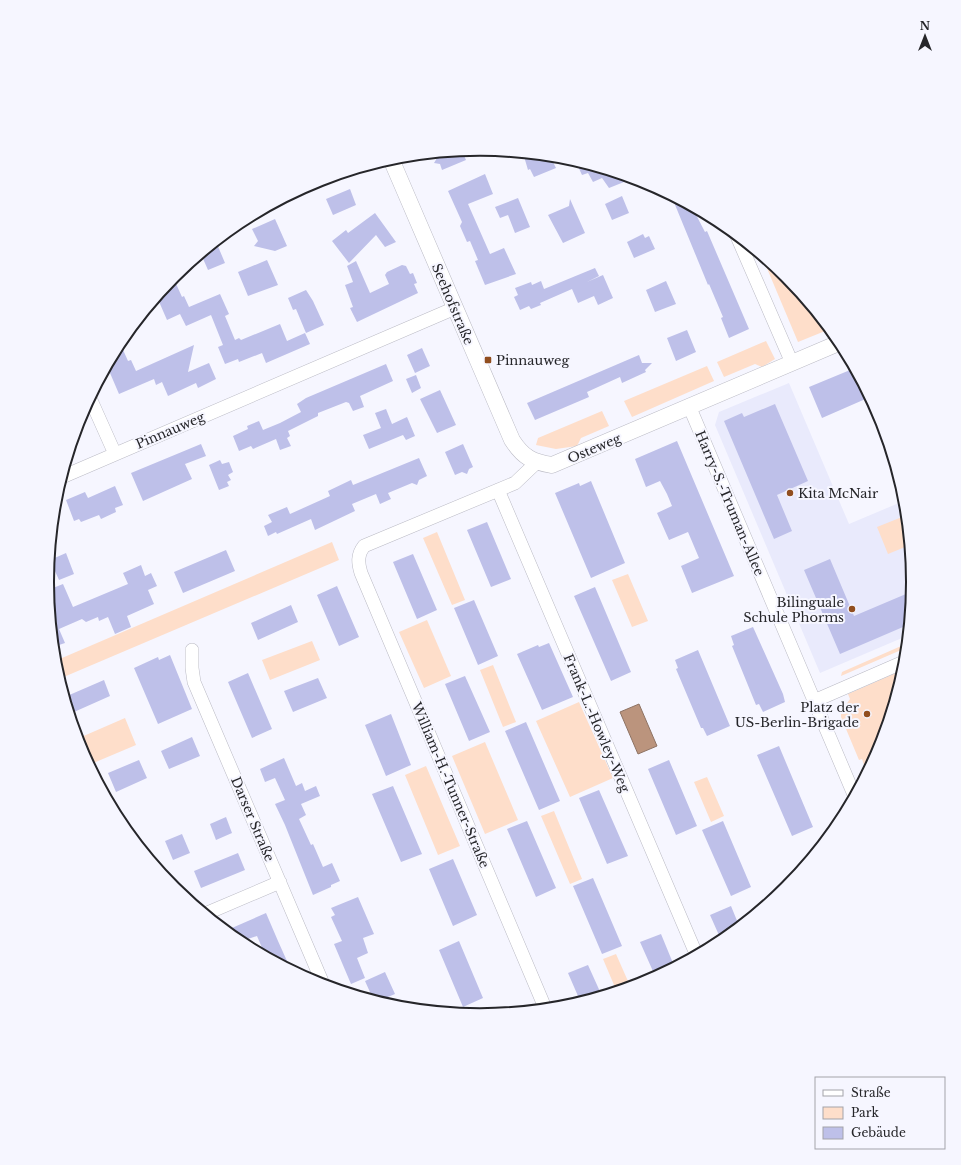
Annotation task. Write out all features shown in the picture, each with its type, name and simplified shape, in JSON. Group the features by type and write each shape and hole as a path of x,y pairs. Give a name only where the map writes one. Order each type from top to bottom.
{"street":[{"name":"Seehofstraße","path":"393,165 512,440 518,449 536,463"},
{"path":"741,244 792,363"},
{"name":"Pinnauweg","path":"68,474 455,308"},
{"name":"Osteweg","path":"536,463 552,466 834,345"},
{"path":"93,405 115,454"},
{"name":"Harry-S.-Truman-Allee","path":"690,408 853,791"},
{"path":"498,490 515,482 536,463"},
{"name":"William-H.-Tunner-Straße","path":"498,490 364,546 360,551 358,559 364,580 543,1004"},
{"name":"Frank-L.-Howley-Weg","path":"498,490 695,951"},
{"name":"Darser Straße","path":"192,650 194,682 321,978"},
{"path":"814,701 899,664"},
{"path":"210,912 280,882"}],"shaded area":[{"path":"789,383 849,524 900,503 906,555 907,582 903,638 820,673 715,425 719,412"},
{"path":"639,704 657,746 638,754 620,712"}],"green space":[{"path":"766,266 801,301 825,331 798,342"},
{"path":"766,341 775,359 762,367 755,364 724,377 717,362"},
{"path":"707,366 714,381 632,417 624,401"},
{"path":"602,411 609,426 581,438 577,446 556,449 536,445 538,438"},
{"path":"902,517 905,547 888,554 877,527"},
{"path":"437,532 465,600 452,605 423,538"},
{"path":"332,542 339,560 65,677 61,658"},
{"path":"628,574 648,621 632,627 612,580"},
{"path":"427,620 451,676 424,688 399,632"},
{"path":"312,641 320,660 270,680 262,660"},
{"path":"902,646 901,650 841,676 842,672"},
{"path":"493,665 516,722 503,727 480,670"},
{"path":"897,672 884,720 875,746 865,767 862,759 859,760 841,717 841,712 850,699 848,694"},
{"path":"579,702 613,778 570,797 536,721"},
{"path":"125,718 136,745 94,763 83,736"},
{"path":"485,742 518,820 485,834 452,756"},
{"path":"426,766 460,846 438,855 405,775"},
{"path":"707,777 724,816 711,822 694,782"},
{"path":"554,811 582,879 570,884 541,816"},
{"path":"616,954 629,982 615,987 603,959"}],"building":[{"path":"453,157 464,157 466,160 442,170 440,164 434,163 437,159"},
{"path":"525,159 553,162 556,168 534,177 530,169 528,170"},
{"path":"579,168 624,182 609,188 602,178 593,182 588,173 582,175"},
{"path":"485,174 493,194 468,204 490,254 504,248 516,274 485,285 475,261 478,260 470,241 467,242 460,226 462,222 448,191"},
{"path":"350,189 356,205 333,215 326,199"},
{"path":"622,196 629,213 612,220 605,204"},
{"path":"518,198 530,227 515,233 508,215 500,218 495,207"},
{"path":"570,199 585,233 563,243 548,215 569,206"},
{"path":"674,203 696,214 705,232 707,231 749,329 729,338 721,318 723,317 709,284 708,285"},
{"path":"375,213 396,242 385,247 376,235 349,263 332,241 346,230 348,233"},
{"path":"275,219 287,246 275,251 254,246 258,241 252,229"},
{"path":"643,234 645,238 649,236 655,249 634,258 627,242"},
{"path":"218,246 225,263 208,270 203,259"},
{"path":"267,260 278,285 248,296 238,272"},
{"path":"356,261 370,293 389,284 385,275 387,272 402,265 406,266 410,274 413,273 417,283 414,284 418,293 357,322 350,308 353,307 345,285 353,282 347,266"},
{"path":"595,268 599,276 587,282 603,275 613,298 598,305 594,296 578,303 572,289 540,303 541,305 531,309 529,306 520,310 514,297 518,295 515,288 531,282 532,285 541,281 544,289"},
{"path":"666,281 676,304 655,312 646,290"},
{"path":"176,284 182,297 184,296 189,307 220,294 229,314 225,316 235,340 239,338 241,340 280,324 287,341 305,333 310,344 266,363 262,353 239,362 238,359 225,364 218,347 223,345 211,315 186,326 180,314 167,320 159,302"},
{"path":"306,290 324,325 306,333 296,309 293,310 288,298"},
{"path":"687,330 696,352 676,361 667,338"},
{"path":"194,345 188,372 209,363 216,379 198,388 196,383 168,396 162,382 156,385 154,379 119,394 110,372 123,350 128,361 131,360 136,371"},
{"path":"422,348 430,366 415,373 407,355"},
{"path":"639,355 642,363 652,363 645,370 646,372 622,383 620,377 587,392 589,397 535,420 527,403"},
{"path":"386,364 393,381 360,396 364,407 353,411 349,403 346,402 318,413 318,416 288,431 290,436 287,438 291,446 280,450 276,439 253,449 251,446 239,451 233,436 248,429 247,426 259,421 263,430 280,423 301,412 297,404 306,398"},
{"path":"850,370 865,399 822,418 809,387"},
{"path":"416,375 421,388 412,393 406,379"},
{"path":"440,390 456,425 437,433 420,399"},
{"path":"775,404 808,481 777,495 792,531 774,539 724,421 742,413 744,417"},
{"path":"386,409 392,424 407,417 415,436 406,440 403,435 369,449 363,435 381,428 375,413"},
{"path":"677,441 734,576 692,593 681,566 699,558 688,532 669,540 657,513 672,506 667,494 660,481 646,487 635,459"},
{"path":"201,444 206,456 185,464 192,479 143,501 131,473"},
{"path":"463,444 473,467 469,469 467,474 462,472 455,475 445,452"},
{"path":"419,458 427,476 419,480 417,485 412,483 388,493 391,499 380,504 376,494 352,504 355,511 315,530 311,519 277,534 276,532 268,536 264,526 272,522 268,515 287,507 290,514 330,496 328,491 351,480 353,485"},
{"path":"220,460 222,464 229,462 233,472 228,475 231,480 227,482 229,486 219,490 209,465"},
{"path":"591,481 625,563 591,578 555,493 579,483 580,486"},
{"path":"115,486 123,505 115,508 116,512 101,519 99,515 81,522 79,519 74,521 66,500 85,492 88,498"},
{"path":"487,522 511,579 491,587 467,530"},
{"path":"226,550 235,571 183,593 174,572"},
{"path":"66,553 74,574 59,580 54,570 55,558"},
{"path":"413,554 437,610 417,619 393,562"},
{"path":"830,559 854,616 907,594 904,626 840,654 804,570"},
{"path":"141,565 145,576 151,573 157,586 148,590 154,604 127,616 131,627 115,634 108,617 99,621 98,617 86,622 82,619 59,629 65,643 59,645 54,588 63,584 73,607 128,584 123,573"},
{"path":"337,586 359,637 339,646 317,595"},
{"path":"595,587 631,672 611,681 574,596"},
{"path":"474,600 498,656 478,665 454,608"},
{"path":"291,605 298,622 258,640 251,623"},
{"path":"753,627 783,694 785,702 763,712 759,704 756,705 732,646 734,645 731,636"},
{"path":"549,643 573,697 542,710 517,654 538,645 539,647"},
{"path":"698,650 730,726 707,736 703,728 701,728 676,669 678,668 675,660"},
{"path":"170,655 192,709 158,724 134,668 158,657 159,660"},
{"path":"248,673 272,729 252,738 228,682"},
{"path":"465,676 490,732 469,741 445,684"},
{"path":"318,678 327,698 293,712 284,691"},
{"path":"104,680 110,696 75,712 70,695"},
{"path":"391,714 411,765 386,776 365,725"},
{"path":"526,722 560,801 539,810 505,731"},
{"path":"192,737 200,756 169,769 161,751"},
{"path":"779,746 813,827 792,836 757,755"},
{"path":"284,758 296,786 302,783 305,791 316,786 320,796 301,804 306,815 299,819 311,845 313,844 323,867 332,863 340,881 313,895 275,804 285,800 275,778 265,782 260,769"},
{"path":"139,760 147,778 116,792 108,773"},
{"path":"669,760 697,826 676,835 648,769"},
{"path":"393,786 422,854 401,862 372,794"},
{"path":"599,790 628,856 607,864 579,798"},
{"path":"226,817 232,833 216,840 210,824"},
{"path":"527,821 556,888 536,897 507,829"},
{"path":"723,821 751,887 731,896 702,830"},
{"path":"182,834 190,853 173,860 165,841"},
{"path":"238,853 245,870 201,888 194,871"},
{"path":"453,859 477,915 453,926 429,869"},
{"path":"593,878 622,946 602,954 573,886"},
{"path":"358,897 374,934 363,938 368,953 357,958 365,978 351,984 334,944 342,941 331,917 335,915 331,908"},
{"path":"731,906 738,923 719,936 710,915"},
{"path":"266,913 288,963 263,949 257,936 247,939 231,928"},
{"path":"661,934 673,963 654,972 640,942"},
{"path":"459,941 483,998 463,1007 439,950"},
{"path":"588,965 600,991 579,997 568,973"},
{"path":"385,972 395,994 385,998 371,994 365,981"}],"place":[{"name":"Pinnauweg","path":"488,360"},
{"name":"Kita McNair","path":"790,493"},
{"name":"Bilinguale Schule Phorms","path":"852,609"},
{"name":"Platz der US-Berlin-Brigade","path":"867,714"}]}
